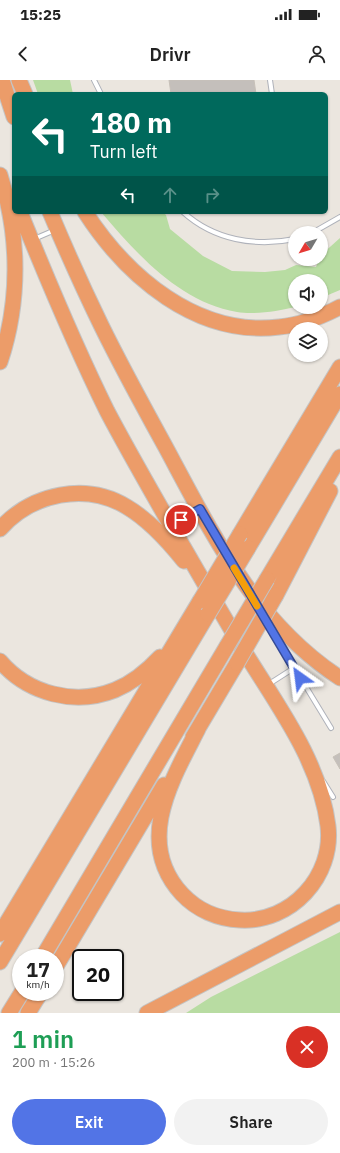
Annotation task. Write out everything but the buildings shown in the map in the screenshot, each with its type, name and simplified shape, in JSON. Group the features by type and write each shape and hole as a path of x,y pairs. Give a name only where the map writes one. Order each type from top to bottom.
{"highway":[{"path":"2,80 12,111"},
{"path":"19,80 24,92"},
{"path":"0,168 12,193"},
{"path":"0,175 11,217 15,268 11,320 0,362"},
{"path":"21,214 104,404 171,526 224,618 289,724 307,760 322,799 328,832 324,861 312,886 299,899 278,913 262,918 244,920 218,916 194,904 186,898 174,884 165,868 160,849 159,831 165,802 177,771 198,729"},
{"path":"51,214 101,326 220,545 248,588 271,618 304,652 340,678"},
{"path":"86,214 108,244 141,277 176,303 209,320 245,328 280,327 305,322 340,307"},
{"path":"0,934 340,367"},
{"path":"0,962 340,394"},
{"path":"47,949 340,458"},
{"path":"64,953 237,663 276,595 340,472"},
{"path":"0,529 8,520 24,509 52,497 69,494 83,494 96,495 112,499 134,511 163,537 194,575 224,618"},
{"path":"0,661 15,675 39,689 67,696 96,695 115,690 139,676 161,656 186,623"},
{"path":"147,1013 340,912"},
{"path":"9,1013 16,1001"},
{"path":"28,1013 35,1001"}],"lane":[{"path":"94,80 100,92"},
{"path":"270,80 272,92"},
{"path":"186,214 213,232 232,239 262,243 288,240"},
{"path":"324,226 340,217"},
{"path":"31,240 58,229"},
{"path":"171,526 200,509"},
{"path":"220,545 331,728"},
{"path":"265,686 294,668"},
{"path":"289,724 333,797"}],"green space":[{"path":"33,80 70,80 73,92 37,92"},
{"path":"103,214 165,214 170,229 203,256 232,271 265,272 285,270 294,266 328,266 328,249 340,238 340,290 328,295 328,274 288,274 288,308 259,313 237,312 216,307 196,298 161,274 129,244"},
{"path":"340,932 340,1013 186,1013 211,997"}],"slow traffic":[{"path":"234,568 257,606"}],"route":[{"path":"181,520 200,509 300,678"}]}
